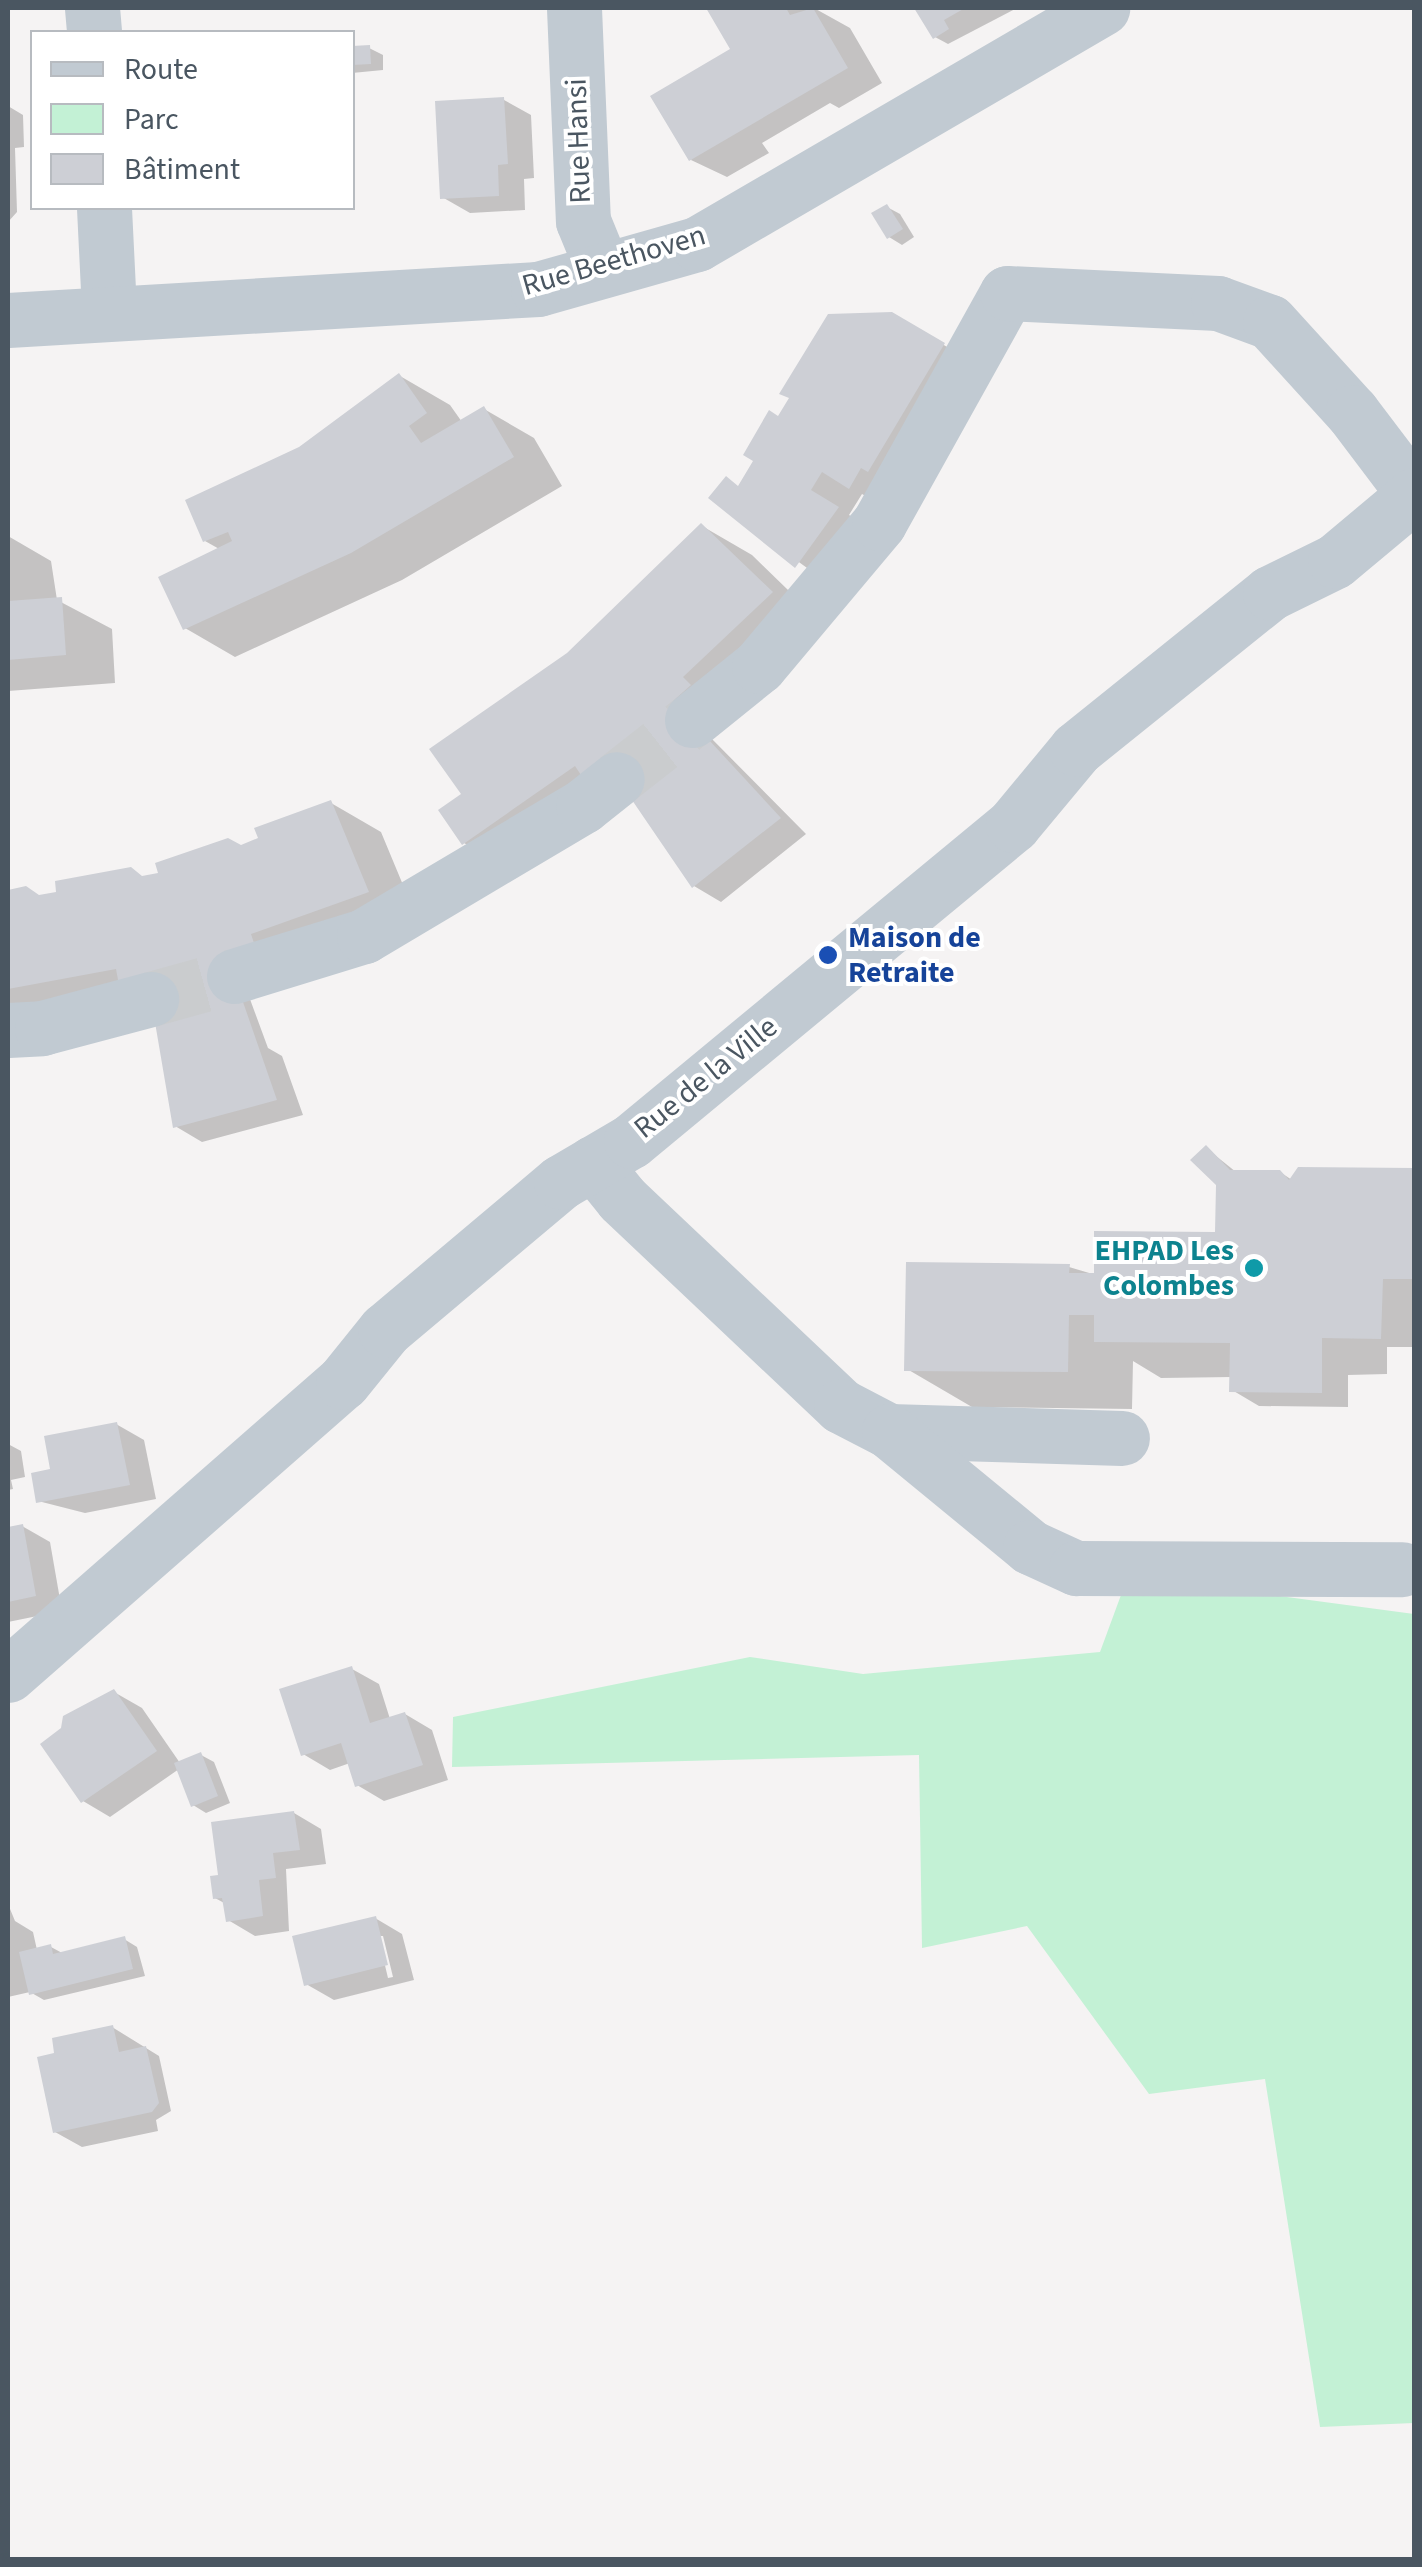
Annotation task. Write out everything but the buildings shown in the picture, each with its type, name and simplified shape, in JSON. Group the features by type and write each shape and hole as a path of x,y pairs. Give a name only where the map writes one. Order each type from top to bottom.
{"street":[{"name":"Rue Hansi","path":"574,8 582,221 603,270"},
{"name":"Rue Beethoven","path":"8,320 109,310 538,289 697,244 1102,8"},
{"path":"104,210 109,310"},
{"path":"692,720 759,666 879,522 1007,293 1218,303 1270,322 1352,412 1414,494"},
{"name":"Rue de la Ville","path":"8,1675 343,1382 385,1330 594,1162 631,1141 1013,826 1091,737 1270,593 1334,560 1414,494"},
{"path":"234,976 364,936 499,858 617,779"},
{"path":"8,1030 42,1028 150,999"},
{"path":"594,1162 622,1198 841,1406 889,1432 1030,1547 1076,1568 1402,1569"},
{"path":"889,1432 1122,1438"}],"green space":[{"path":"1128,1576 1414,1614 1414,2423 1320,2427 1265,2079 1149,2094 1027,1926 922,1948 919,1755 452,1767 453,1717 750,1657 863,1674 1100,1652"}],"tunnel":[{"path":"617,779 692,720"},
{"path":"151,999 234,976"}],"place":[{"name":"Maison de Retraite","path":"828,955"},
{"name":"EHPAD Les Colombes","path":"1254,1268"}]}
